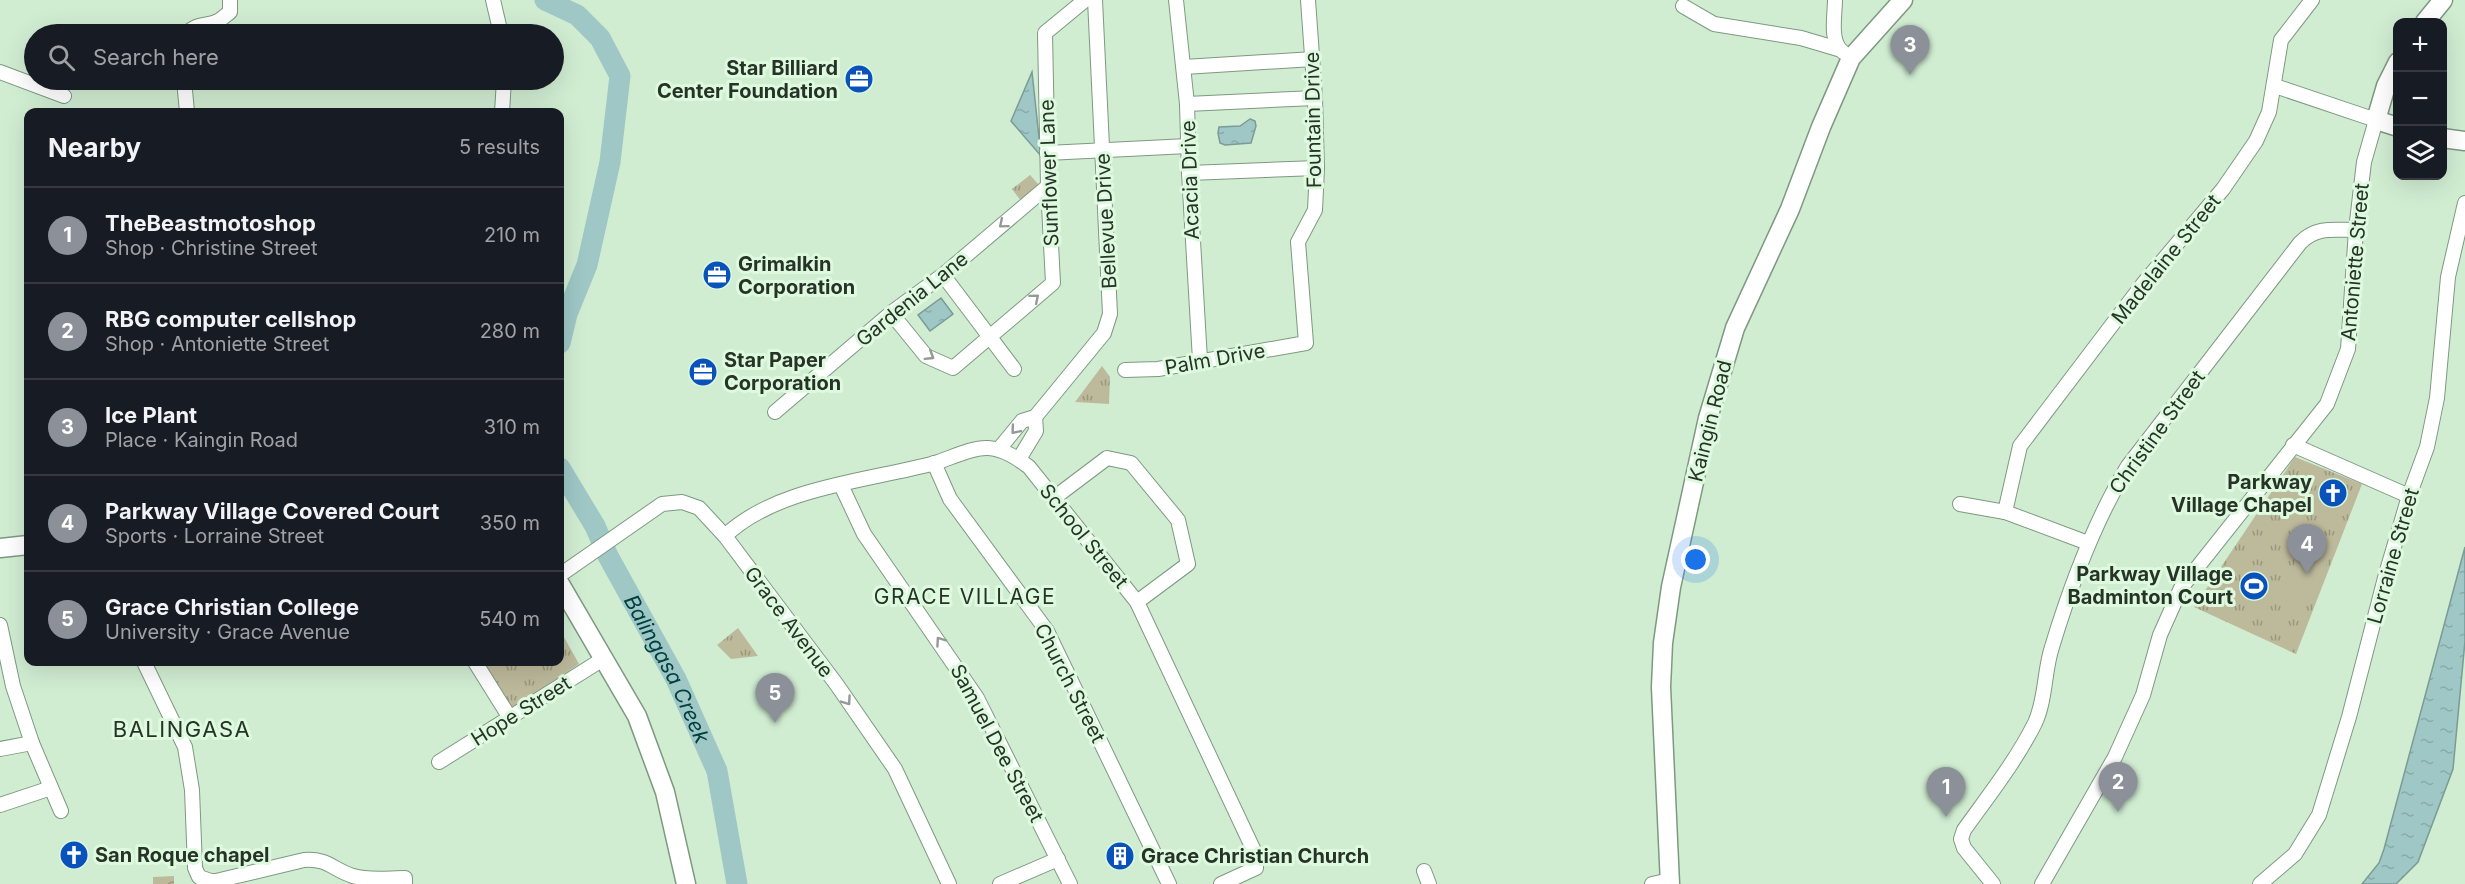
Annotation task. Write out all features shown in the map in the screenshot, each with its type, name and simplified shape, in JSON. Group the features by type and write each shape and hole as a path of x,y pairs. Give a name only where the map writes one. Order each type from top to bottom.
{"street":[{"path":"202,24 218,22 230,12 230,0"},
{"path":"494,0 499,24"},
{"name":"Sunflower Lane","path":"990,335 1053,283 1048,186 1045,33 1085,0"},
{"name":"Bellevue Drive","path":"999,449 1022,421 1035,417 1104,333 1110,314 1095,0"},
{"name":"Acacia Drive","path":"1176,0 1187,104 1200,360"},
{"name":"Fountain Drive","path":"1305,343 1298,242 1315,210 1317,168 1313,59 1308,0"},
{"path":"1835,0 1834,29 1845,54"},
{"name":"Kaingin Road","path":"1670,882 1660,687 1663,643 1671,587 1702,446 1735,328 1790,209 1845,54 1904,0"},
{"name":"Madelaine Street","path":"2005,512 2020,446 2143,284 2223,189 2256,141 2269,112 2281,40 2312,0"},
{"path":"2428,18 2443,0"},
{"path":"1683,6 1714,24 1801,38 1845,54"},
{"path":"1184,67 1313,59"},
{"name":"Antoniette Street","path":"2042,884 2115,757 2143,695 2160,635 2181,588 2327,404 2348,349 2356,230 2364,162 2386,86 2393,71"},
{"path":"0,72 24,81"},
{"path":"2275,86 2394,126"},
{"path":"48,90 64,96"},
{"path":"185,90 186,108"},
{"path":"502,108 503,90"},
{"path":"1187,104 1315,98"},
{"path":"2447,139 2465,141"},
{"path":"1047,153 1188,146"},
{"path":"1189,173 1317,168"},
{"name":"Gardenia Lane","path":"775,412 891,313 943,275 1048,186"},
{"name":"Lorraine Street","path":"2260,884 2295,854 2319,815 2349,717 2386,573 2409,496 2427,447 2437,398 2448,277 2465,203"},
{"name":"Christine Street","path":"1993,884 1964,848 1961,839 1964,830 2001,778 2035,722 2046,685 2051,650 2088,543 2108,499 2128,466 2308,234 2321,229 2356,230"},
{"path":"943,275 1014,369"},
{"path":"891,313 926,356 953,368 990,335"},
{"name":"Palm Drive","path":"1125,370 1158,369 1305,343"},
{"name":"Bellevue Drive","path":"1019,459 1036,431 1035,417"},
{"path":"2293,445 2409,496"},
{"path":"724,536 758,510 781,501 985,448 999,449"},
{"name":"School Street","path":"999,449 1029,467 1137,602 1256,855 1256,868 1221,884"},
{"path":"1054,498 1107,458 1131,463 1178,520 1188,564 1137,602"},
{"name":"Church Street","path":"934,463 950,499 1047,631 1169,884"},
{"name":"Samuel Dee Street","path":"841,485 864,534 977,698 1070,884"},
{"name":"Grace Avenue","path":"564,573 662,504 682,502 699,508 724,536 837,685 895,769 949,884"},
{"path":"1960,504 2005,512 2088,543"},
{"path":"0,548 24,545"},
{"path":"564,591 638,716 665,792 686,884"},
{"path":"0,625 6,687 61,812"},
{"name":"Hope Street","path":"439,762 603,659"},
{"path":"146,666 185,747 192,790 195,868 202,879 216,881 312,860 323,861 356,877 405,881"},
{"path":"478,666 510,718"},
{"path":"0,749 32,743"},
{"path":"0,805 51,788"},
{"path":"1000,884 1058,859"},
{"path":"1652,884 1670,882"}],"green space":[{"path":"1030,175 1039,185 1021,201 1012,189"},
{"path":"1102,366 1110,377 1109,404 1075,402"},
{"path":"2295,457 2362,484 2296,654 2194,607"},
{"path":"2301,545 2330,555 2312,604 2284,594"},
{"name":"Parkway Village Badminton Court","path":"2255,564 2272,572 2253,609 2236,600"},
{"path":"738,628 758,656 731,659 717,645"},
{"path":"564,637 579,664 508,711 480,666 564,666"},
{"path":"174,876 174,884 153,884 153,877"}],"water":[{"path":"1032,72 1041,156 1011,121"},
{"path":"1250,119 1255,121 1256,126 1251,143 1225,145 1220,143 1219,127 1240,126"},
{"path":"941,298 953,314 930,331 918,315"},
{"path":"2465,547 2465,641 2453,769 2418,862 2396,884 2362,884 2379,863 2384,849"}],"waterway":[{"name":"Balingasa Creek","path":"545,0 577,15 600,38 620,76 610,162 587,265 564,326"},
{"name":"Balingasa Creek","path":"564,475 595,526 608,556 676,679 717,771 737,884"}],"place":[{"name":"Ice Plant","path":"1910,75"},
{"name":"Star Billiard Center Foundation","path":"859,79"},
{"name":"Grimalkin Corporation","path":"717,275"},
{"name":"Star Paper Corporation","path":"703,372"},
{"name":"Parkway Village Chapel","path":"2333,493"},
{"name":"Parkway Village Covered Court","path":"2307,574"},
{"name":"Parkway Village Badminton Court","path":"2254,586"},
{"name":"Grace Christian College","path":"775,723"},
{"name":"RBG computer cellshop","path":"2118,812"},
{"name":"TheBeastmotoshop","path":"1946,817"},
{"name":"San Roque chapel","path":"74,855"},
{"name":"Grace Christian Church","path":"1120,856"}],"district":[{"name":"GRACE VILLAGE","path":"965,596"},
{"name":"BALINGASA","path":"182,729"}]}
